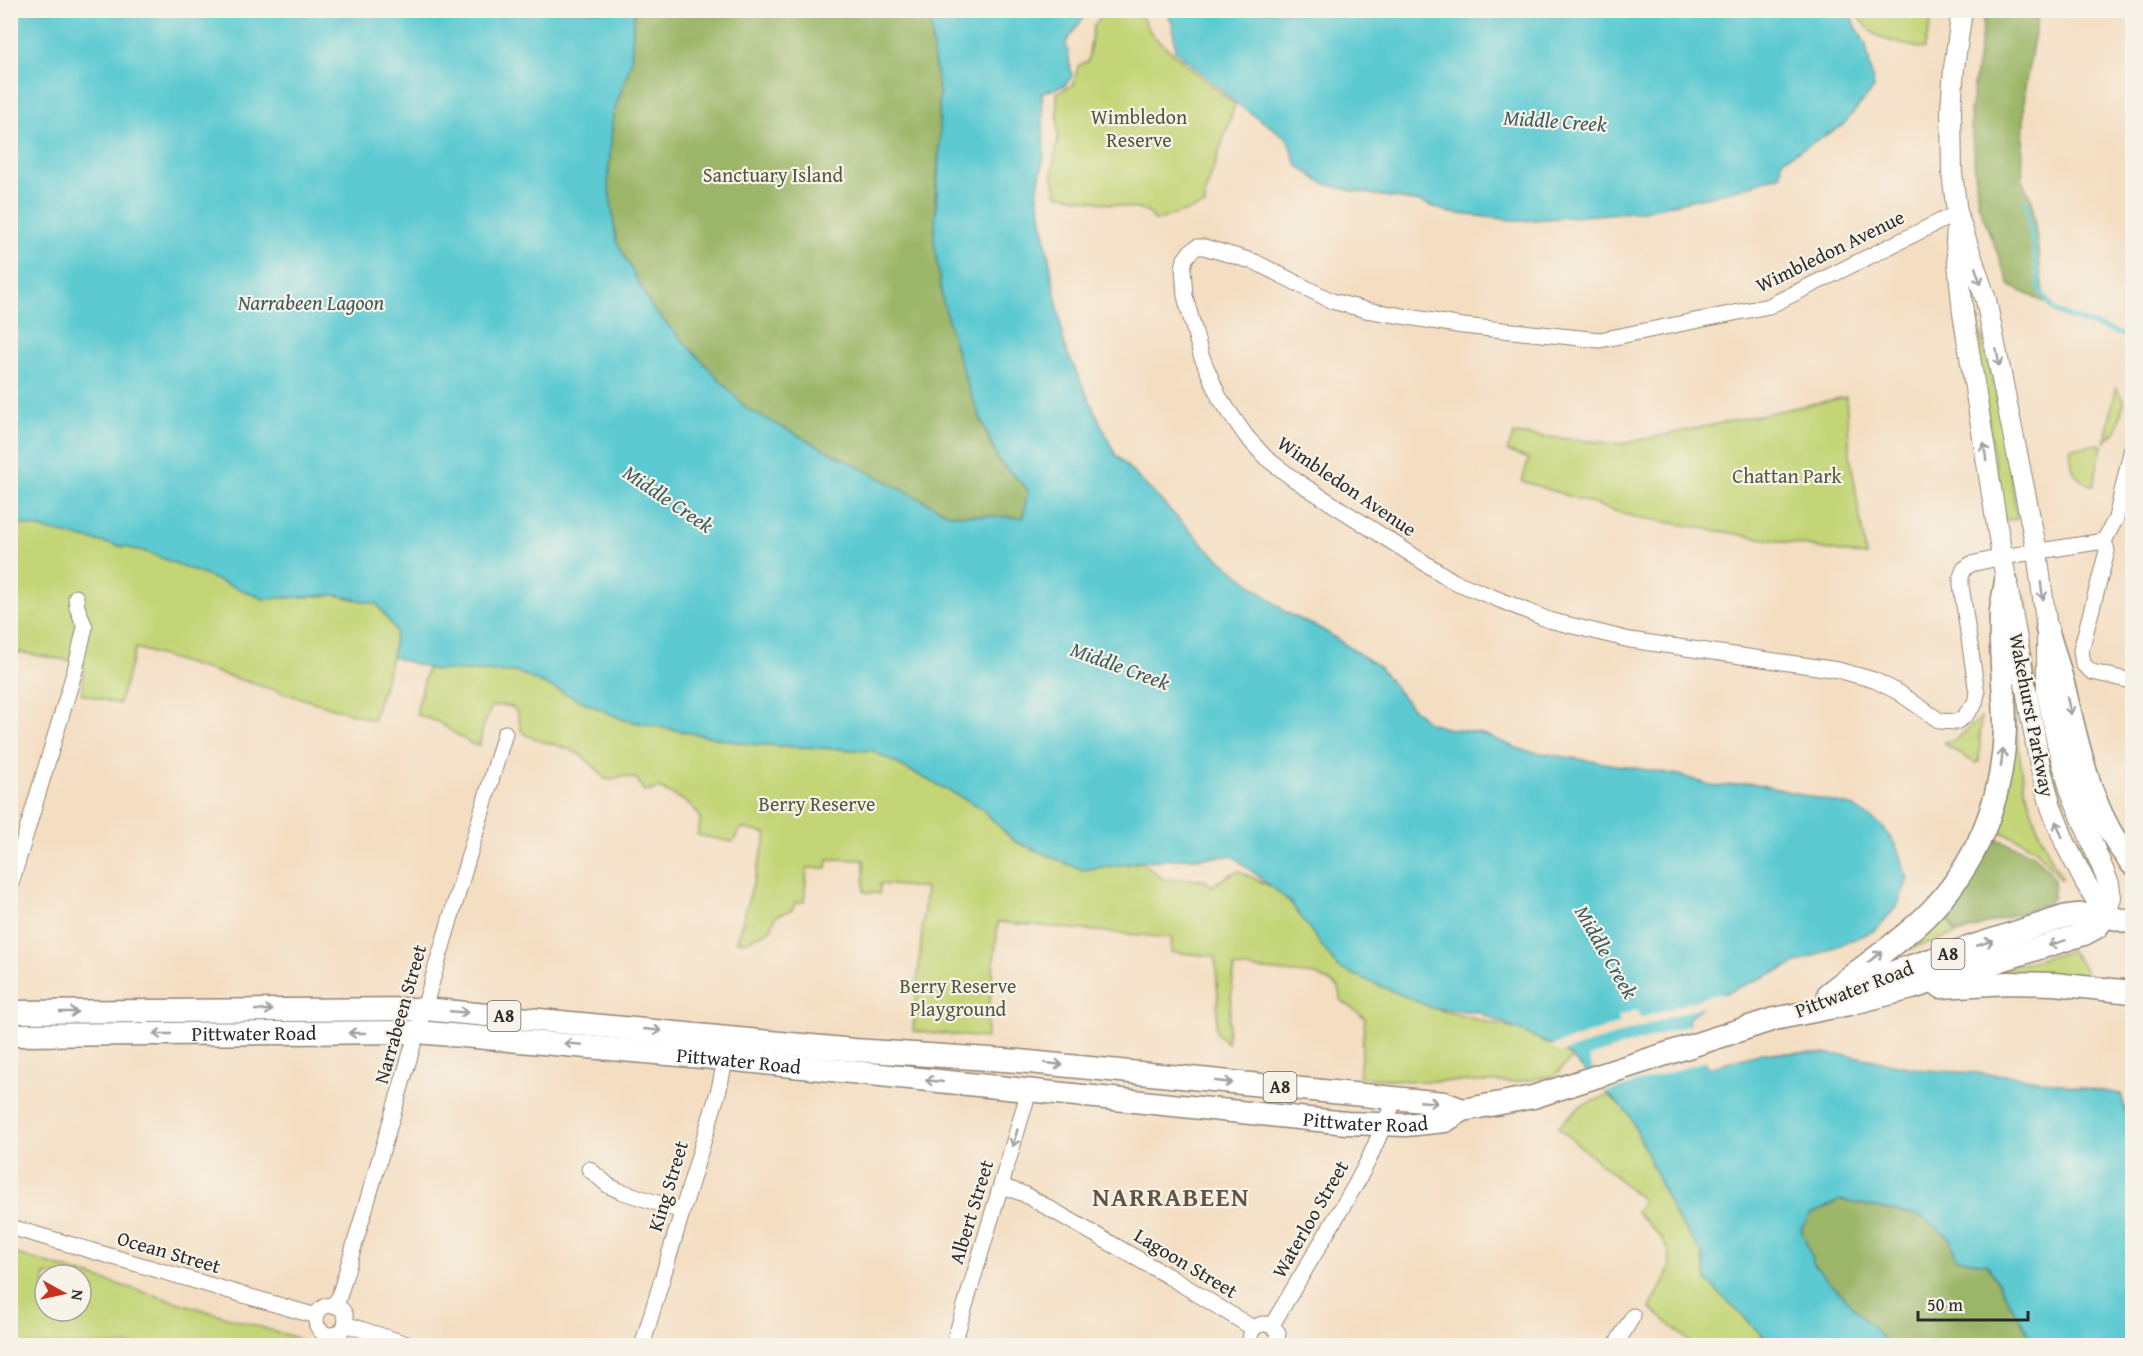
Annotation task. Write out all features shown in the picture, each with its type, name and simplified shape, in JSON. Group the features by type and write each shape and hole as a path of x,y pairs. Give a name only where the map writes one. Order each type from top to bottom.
{"highway":[{"path":"1829,993 1925,917 1949,892 1964,871 1985,829 1996,793 2004,733 2005,698 2001,610 2006,580"},
{"path":"2047,629 2092,795 2111,833 2133,864"},
{"name":"Pittwater Road","path":"1774,1019 1829,993 2059,918 2087,913 2106,915 2133,923"},
{"path":"2106,915 2133,938"},
{"name":"Pittwater Road","path":"10,1012 424,1009 727,1048 1029,1091 1347,1123 1406,1125 1445,1121 1463,1110 1533,1097 1774,1019 1849,1005 1912,988 2084,934 2097,927 2106,915"},
{"name":"Pittwater Road","path":"1912,988 2008,983 2077,986 2133,992"},
{"name":"Pittwater Road","path":"10,1035 417,1032 727,1048 854,1050 1019,1060 1444,1103 1463,1110"}],"main road":[{"name":"Wakehurst Parkway","path":"1962,10 1951,108 1952,173 1958,213 1986,300 2037,552 2047,629 2047,692 2057,743 2070,789 2109,884 2110,897 2106,915"},
{"name":"Wakehurst Parkway","path":"1958,213 1956,243 1963,313 2002,557 2040,766 2051,807 2071,854 2106,915"},
{"path":"1963,313 1986,300"}],"street":[{"name":"Wimbledon Avenue","path":"1958,213 1769,306 1600,340 1463,326 1366,310 1332,301 1255,262 1204,247 1197,247 1185,259 1183,268 1185,296 1201,356 1219,397 1246,436 1266,458 1295,480 1453,581 1549,620 1630,640 1838,670 1874,680 1898,692 1940,721 1956,722 1970,712 1976,702 1977,693 1961,577 1964,569 1971,564 2002,557 2104,541"},
{"path":"2133,448 2116,518 2104,541 2107,551 2081,650 2083,664 2092,672 2133,681"},
{"path":"10,887 75,670 85,627 77,607 76,597"},
{"name":"Narrabeen Street","path":"334,1305 339,1297 505,733"},
{"name":"King Street","path":"642,1346 719,1089 727,1048"},
{"name":"Albert Street","path":"953,1346 1029,1091"},
{"name":"Waterloo Street","path":"1274,1327 1356,1184 1395,1099"},
{"path":"589,1169 609,1186 620,1191 682,1211"},
{"name":"Lagoon Street","path":"1001,1186 1024,1194 1168,1276 1253,1328"},
{"name":"Ocean Street","path":"10,1227 316,1316"},
{"path":"334,1305 344,1312 345,1324 337,1334 328,1335 320,1331 316,1316 323,1307 334,1305"},
{"path":"1615,1346 1633,1316"},
{"path":"345,1324 413,1346"},
{"path":"1252,1346 1250,1336 1253,1328 1260,1324 1274,1327 1278,1337 1276,1346"}],"green space":[{"name":"Sanctuary Island","path":"634,11 933,11 931,23 939,90 940,139 935,199 955,346 971,395 998,461 1028,489 1023,518 949,514 747,409 652,308 616,240 608,180 613,114 631,62"},
{"name":"Wimbledon Reserve","path":"1105,11 1138,11 1153,36 1235,105 1205,193 1205,205 1155,221 1147,211 1057,194 1052,173 1058,138 1057,93 1074,84 1078,66 1088,61 1093,27"},
{"path":"1855,11 1934,11 1924,49 1892,42 1875,35"},
{"path":"1985,11 2039,11 2025,87 2022,180 2032,200 2043,293 2053,306 2010,286 1978,203 1970,113"},
{"path":"1974,317 1984,344 1996,394 2017,519 2004,520 1972,318"},
{"path":"2116,388 2124,399 2117,430 2105,442"},
{"name":"Chattan Park","path":"1846,397 1850,455 1866,556 1631,516 1522,481 1529,459 1507,451 1514,434 1622,444"},
{"path":"2098,444 2102,446 2093,486 2080,480 2074,472 2070,448"},
{"path":"11,522 147,552 264,599 336,595 377,604 396,631 392,657 373,720 136,648 119,704 82,694 84,663 11,651"},
{"path":"2025,595 2043,731 2052,768 2072,826 2094,872 2089,873 2054,797 2016,596"},
{"name":"Berry Reserve","path":"427,668 517,672 624,720 747,744 873,751 980,807 1014,841 1082,870 1142,862 1163,879 1204,880 1212,886 1239,871 1273,888 1290,902 1338,968 1432,1008 1518,1030 1563,1050 1572,1058 1554,1076 1516,1082 1412,1081 1359,1077 1365,1018 1340,999 1339,987 1316,975 1234,967 1227,1043 1216,1032 1218,995 1215,956 1171,952 1172,938 998,922 986,1038 913,1031 926,888 880,884 879,894 864,892 864,860 828,859 827,868 807,868 804,902 796,902 792,910 776,916 770,930 747,941 737,941 767,834 741,828 733,842 697,835 700,820 695,809 690,805 659,788 644,791 637,779 622,776 613,780 605,779 577,753 533,738 521,731 517,712 511,707 491,707 482,731 480,745 471,744 438,722 416,714"},
{"path":"2014,708 2025,787 2040,834 2062,878 2059,879 2040,853 1996,830"},
{"path":"1981,718 1979,762 1975,763 1944,742 1955,740"},
{"path":"1989,836 2020,848 2039,860 2052,877 2055,888 2052,891 2054,897 2047,904 1956,934 1943,908"},
{"path":"1943,908 1956,934 1905,950"},
{"path":"2071,951 2087,976 1975,976"},
{"path":"1609,1095 1629,1114 1674,1214 1702,1253 1707,1281 1772,1345 1694,1345 1650,1308 1666,1276 1670,1256 1667,1247 1636,1212 1644,1201 1558,1127 1580,1106"},
{"path":"1839,1200 1920,1216 1950,1238 1956,1258 1987,1264 2035,1345 1896,1345 1882,1338 1814,1266 1801,1229 1810,1215"},
{"path":"10,1252 47,1263 33,1263 33,1323 93,1323 93,1277 294,1337 308,1345 11,1345"}],"water":[{"name":"Narrabeen Lagoon","path":"11,11 634,11 631,62 613,114 608,180 616,240 652,308 747,409 949,514 1023,518 1028,489 999,461 971,395 942,297 934,239 940,139 939,90 931,22 933,11 1088,11 1066,42 1072,76 1065,85 1042,93 1044,156 1037,192 1065,348 1115,454 1211,552 1287,613 1323,630 1379,667 1410,706 1428,722 1445,728 1480,733 1522,750 1679,775 1716,787 1752,783 1854,807 1882,826 1896,846 1908,879 1897,906 1876,930 1709,1000 1688,1019 1693,1046 1709,1068 1762,1053 1808,1053 1853,1056 1923,1070 2008,1075 2121,1094 2132,1136 2132,1345 2035,1345 1987,1264 1956,1258 1950,1238 1920,1216 1840,1200 1810,1215 1801,1229 1814,1265 1882,1338 1896,1345 1772,1345 1707,1281 1702,1253 1674,1214 1629,1114 1572,1058 1563,1050 1478,1012 1432,1008 1338,968 1290,902 1233,856 1154,860 1082,870 1014,841 980,807 873,751 747,744 624,720 517,672 435,670 392,657 396,631 377,604 336,595 264,599 147,552 11,522"},
{"name":"Middle Creek","path":"1165,11 1848,11 1866,45 1874,88 1842,126 1782,160 1781,175 1735,190 1643,211 1521,221 1451,213 1420,202 1353,191 1322,183 1297,165 1287,138 1236,103 1175,50 1173,24"}],"pier":[{"path":"1734,993 1709,1004 1561,1053 1549,1047 1620,1023 1618,1016 1637,1010 1640,1018 1712,995"},
{"path":"1692,1024 1696,1045 1707,1061 1603,1093 1600,1090 1589,1057"}],"waterway":[{"path":"2026,200 2040,291 2052,308 2058,313 2132,338"}],"district":[{"name":"NARRABEEN","path":"1171,1197"}],"park label":[{"name":"Berry Reserve Playground","path":"958,998"}]}
